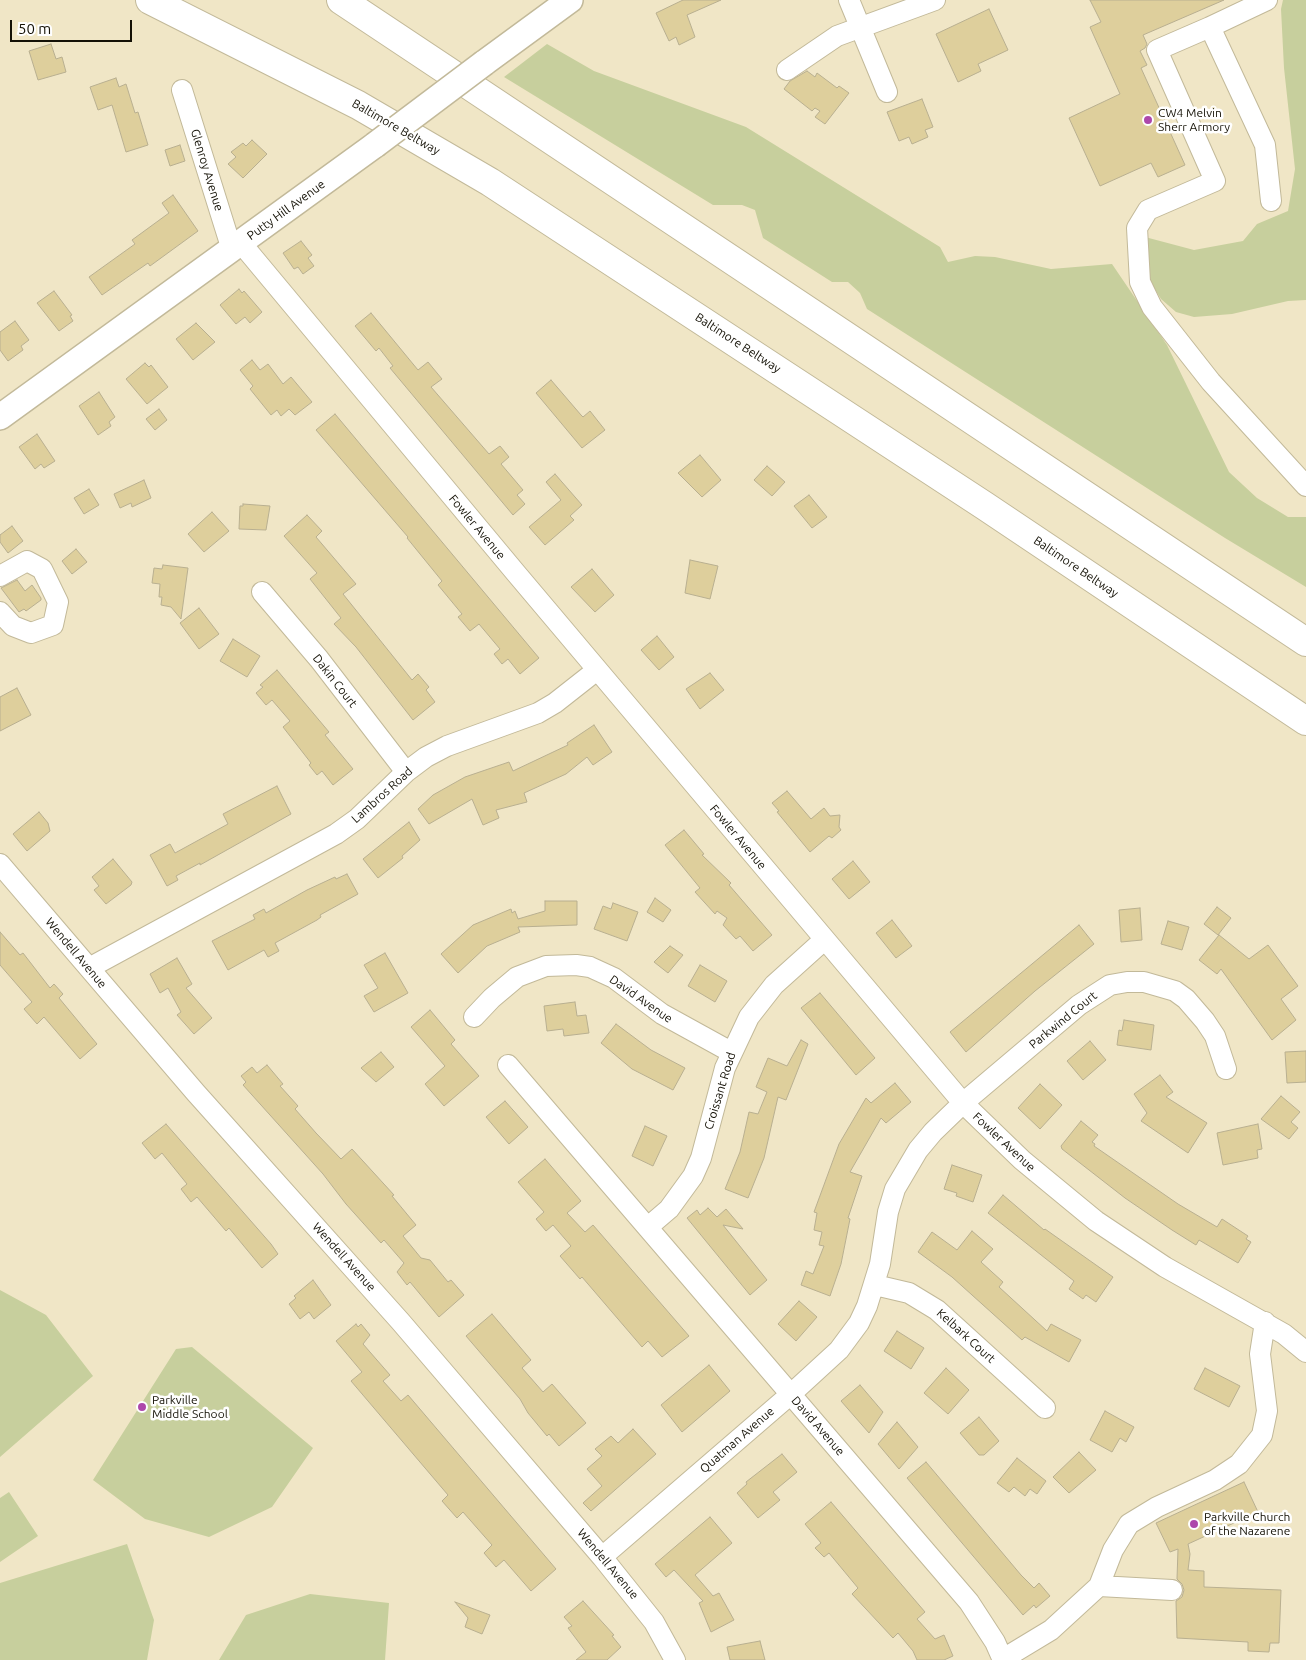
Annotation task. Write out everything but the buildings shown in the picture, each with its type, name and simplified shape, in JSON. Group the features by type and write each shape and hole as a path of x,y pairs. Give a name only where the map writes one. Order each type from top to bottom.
{"highway":[{"path":"141,0 243,45"},
{"name":"Baltimore Beltway","path":"150,0 243,45 358,105 514,198 961,490 1306,721"},
{"path":"341,0 1306,642"}],"main road":[{"name":"Putty Hill Avenue","path":"0,417 570,0"}],"street":[{"path":"849,0 887,92"},
{"path":"787,70 837,36 935,0"},
{"path":"1267,0 1157,50 1215,181 1148,210 1137,228 1140,282 1152,307 1210,382 1306,486"},
{"path":"1210,27 1265,145 1271,201"},
{"name":"Glenroy Avenue","path":"182,90 236,246"},
{"name":"Fowler Avenue","path":"236,246 963,1103 1022,1160 1096,1221 1165,1267 1265,1322 1284,1334 1306,1352"},
{"path":"0,576 27,561 42,570 58,602 53,625 31,633 14,626 0,612"},
{"name":"Dakin Court","path":"262,592 319,659 406,772"},
{"name":"Lambros Road","path":"89,968 336,834 357,819 406,772 447,746 538,713 555,703 597,670"},
{"name":"Wendell Avenue","path":"0,864 196,1093 400,1321 602,1557 654,1622 675,1660"},
{"name":"Croissant Road","path":"648,1226 669,1209 694,1176 701,1158 724,1068 749,1017 760,1002 801,959 824,940"},
{"name":"David Avenue","path":"474,1017 492,998 517,977 546,966 576,965 590,967 614,978 662,1014 731,1052"},
{"name":"Parkwind Court","path":"963,1103 1085,1001 1110,985 1127,982 1160,985 1186,999 1215,1036 1226,1069"},
{"name":"David Avenue","path":"508,1065 969,1602 988,1630 1003,1660"},
{"name":"Quatman Avenue","path":"602,1557 791,1394 849,1338 867,1306 875,1285 888,1212 895,1190 918,1150 933,1132 963,1103"},
{"name":"Kelbark Court","path":"875,1285 909,1293 937,1310 1045,1408"},
{"path":"1003,1660 1051,1630 1099,1586 1113,1550 1129,1524 1157,1507 1215,1480 1239,1464 1262,1435 1266,1411 1260,1354 1265,1322"},
{"path":"1099,1586 1172,1590"}],"green space":[{"path":"1283,0 1306,0 1306,300 1288,301 1232,314 1194,317 1176,312 1161,299 1143,270 1145,237 1194,250 1243,241 1257,224 1288,211 1295,169 1284,68 1281,9"},
{"path":"547,44 594,71 746,127 940,247 948,262 975,256 995,257 1051,269 1112,264 1167,345 1229,472 1257,498 1288,517 1306,517 1306,587 1225,538 867,309 860,293 848,282 832,282 763,238 755,210 742,205 713,205 504,77"},
{"path":"0,1290 46,1315 93,1376 0,1457"},
{"path":"192,1347 313,1448 272,1507 209,1537 145,1519 93,1480 176,1349"},
{"path":"9,1492 38,1536 0,1562 0,1498"},
{"path":"127,1544 154,1620 147,1660 0,1660 0,1583"},
{"path":"310,1594 389,1603 385,1660 219,1660 246,1615"}],"place":[{"name":"CW4 Melvin Sherr Armory","path":"1148,120"},
{"name":"Parkville Middle School","path":"142,1407"},
{"name":"Parkville Church of the Nazarene","path":"1194,1524"}]}
